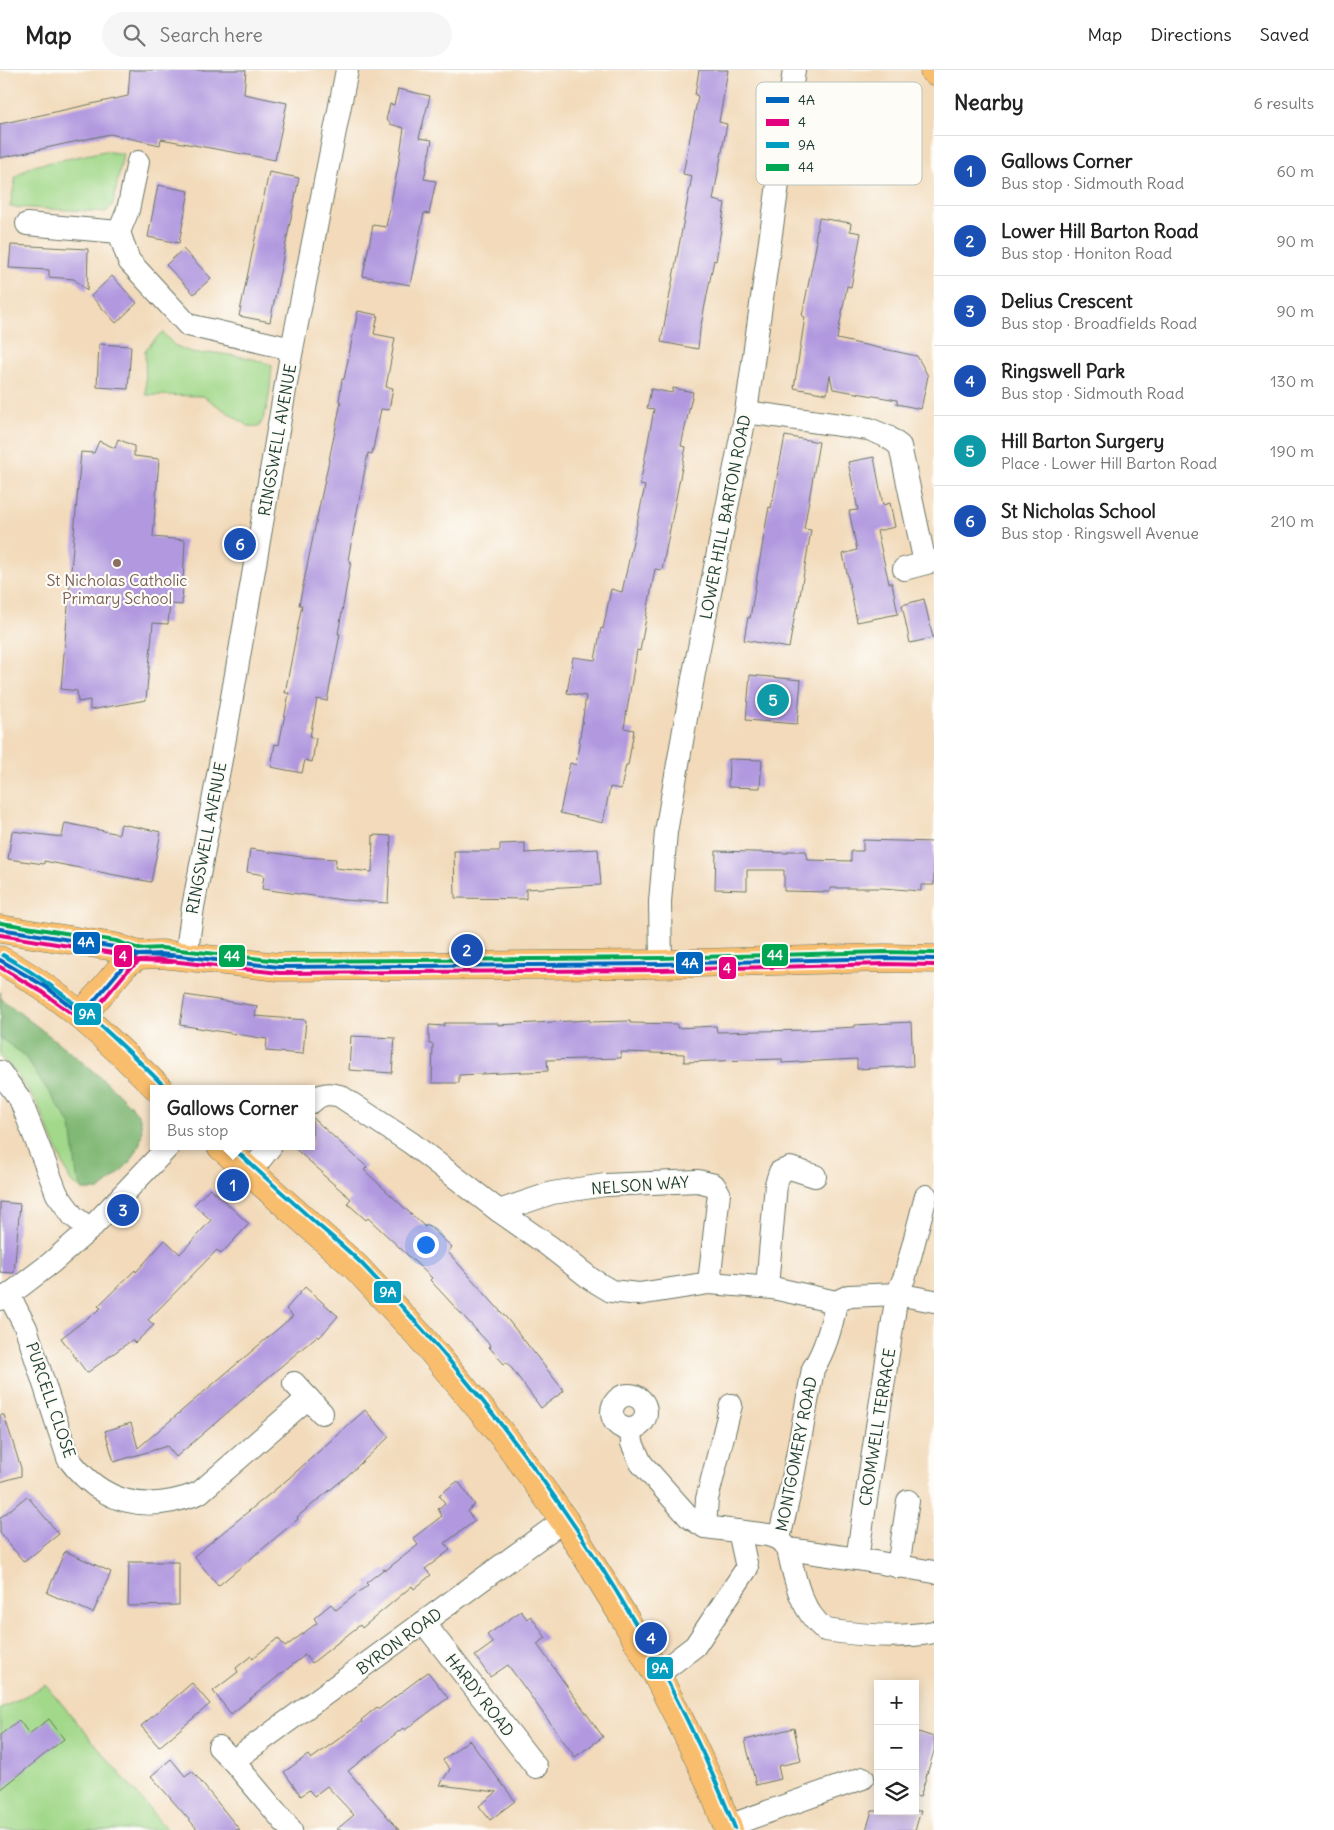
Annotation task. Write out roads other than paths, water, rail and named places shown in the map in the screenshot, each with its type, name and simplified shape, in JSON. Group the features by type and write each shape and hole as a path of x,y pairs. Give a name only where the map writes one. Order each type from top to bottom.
{"main road":[{"path":"0,929 115,947 138,955 161,954 279,967 661,964 885,958 934,959"},
{"path":"82,1015 125,964 138,955"},
{"path":"0,960 46,987 82,1015 156,1085"},
{"path":"225,1150 356,1267 420,1336 507,1441 564,1520 624,1617 657,1675 689,1738 729,1828"}],"street":[{"name":"RINGSWELL AVENUE","path":"186,958 194,898 225,738 292,349 347,70"},
{"path":"138,162 128,210 119,232 130,262 188,325 292,349"},
{"name":"LOWER HILL BARTON ROAD","path":"661,964 660,902 666,832 694,673 746,412 778,185"},
{"path":"27,224 119,232"},
{"path":"746,412 869,429 888,437 900,446 921,564"},
{"path":"0,1072 20,1099 57,1194 73,1216 90,1229"},
{"path":"315,1099 328,1093 340,1096 411,1143 499,1211 611,1291 640,1294 709,1283 767,1287 836,1302 849,1296 897,1294 934,1301"},
{"path":"5,1297 51,1263 90,1229 165,1150"},
{"path":"250,1172 268,1150"},
{"path":"767,1287 776,1184 780,1172 790,1168 815,1176"},
{"name":"NELSON WAY","path":"499,1211 552,1194 605,1185 698,1181 714,1185 719,1193 709,1283"},
{"name":"CROMWELL TERRACE","path":"857,1559 897,1294 906,1276 926,1196"},
{"name":"PURCELL CLOSE","path":"5,1297 26,1328 68,1458 80,1474 98,1488 117,1498 160,1504 180,1500 199,1493 308,1398"},
{"name":"MONTGOMERY ROAD","path":"779,1541 794,1478 813,1369 822,1355 832,1324 836,1302"},
{"path":"704,1527 707,1499 732,1405"},
{"path":"631,1430 632,1443 641,1463 689,1517 704,1527 739,1531 857,1559 934,1572"},
{"path":"898,1567 908,1501"},
{"name":"BYRON ROAD","path":"291,1830 226,1754 424,1623 564,1520"},
{"path":"739,1531 747,1568"},
{"path":"657,1675 695,1646 747,1568 765,1547 779,1541"},
{"path":"779,1541 806,1609 825,1630 872,1635 934,1632"},
{"name":"HARDY ROAD","path":"424,1623 536,1766"},
{"path":"729,1828 862,1778"}],"place":[{"name":"St Nicholas School","path":"240,544"},
{"name":"St Nicholas Catholic Primary School","path":"117,563"},
{"name":"Hill Barton Surgery","path":"773,700"},
{"name":"Lower Hill Barton Road","path":"467,950"},
{"name":"Gallows Corner","path":"233,1185"},
{"name":"Delius Crescent","path":"123,1210"},
{"name":"Ringswell Park","path":"651,1638"}]}
